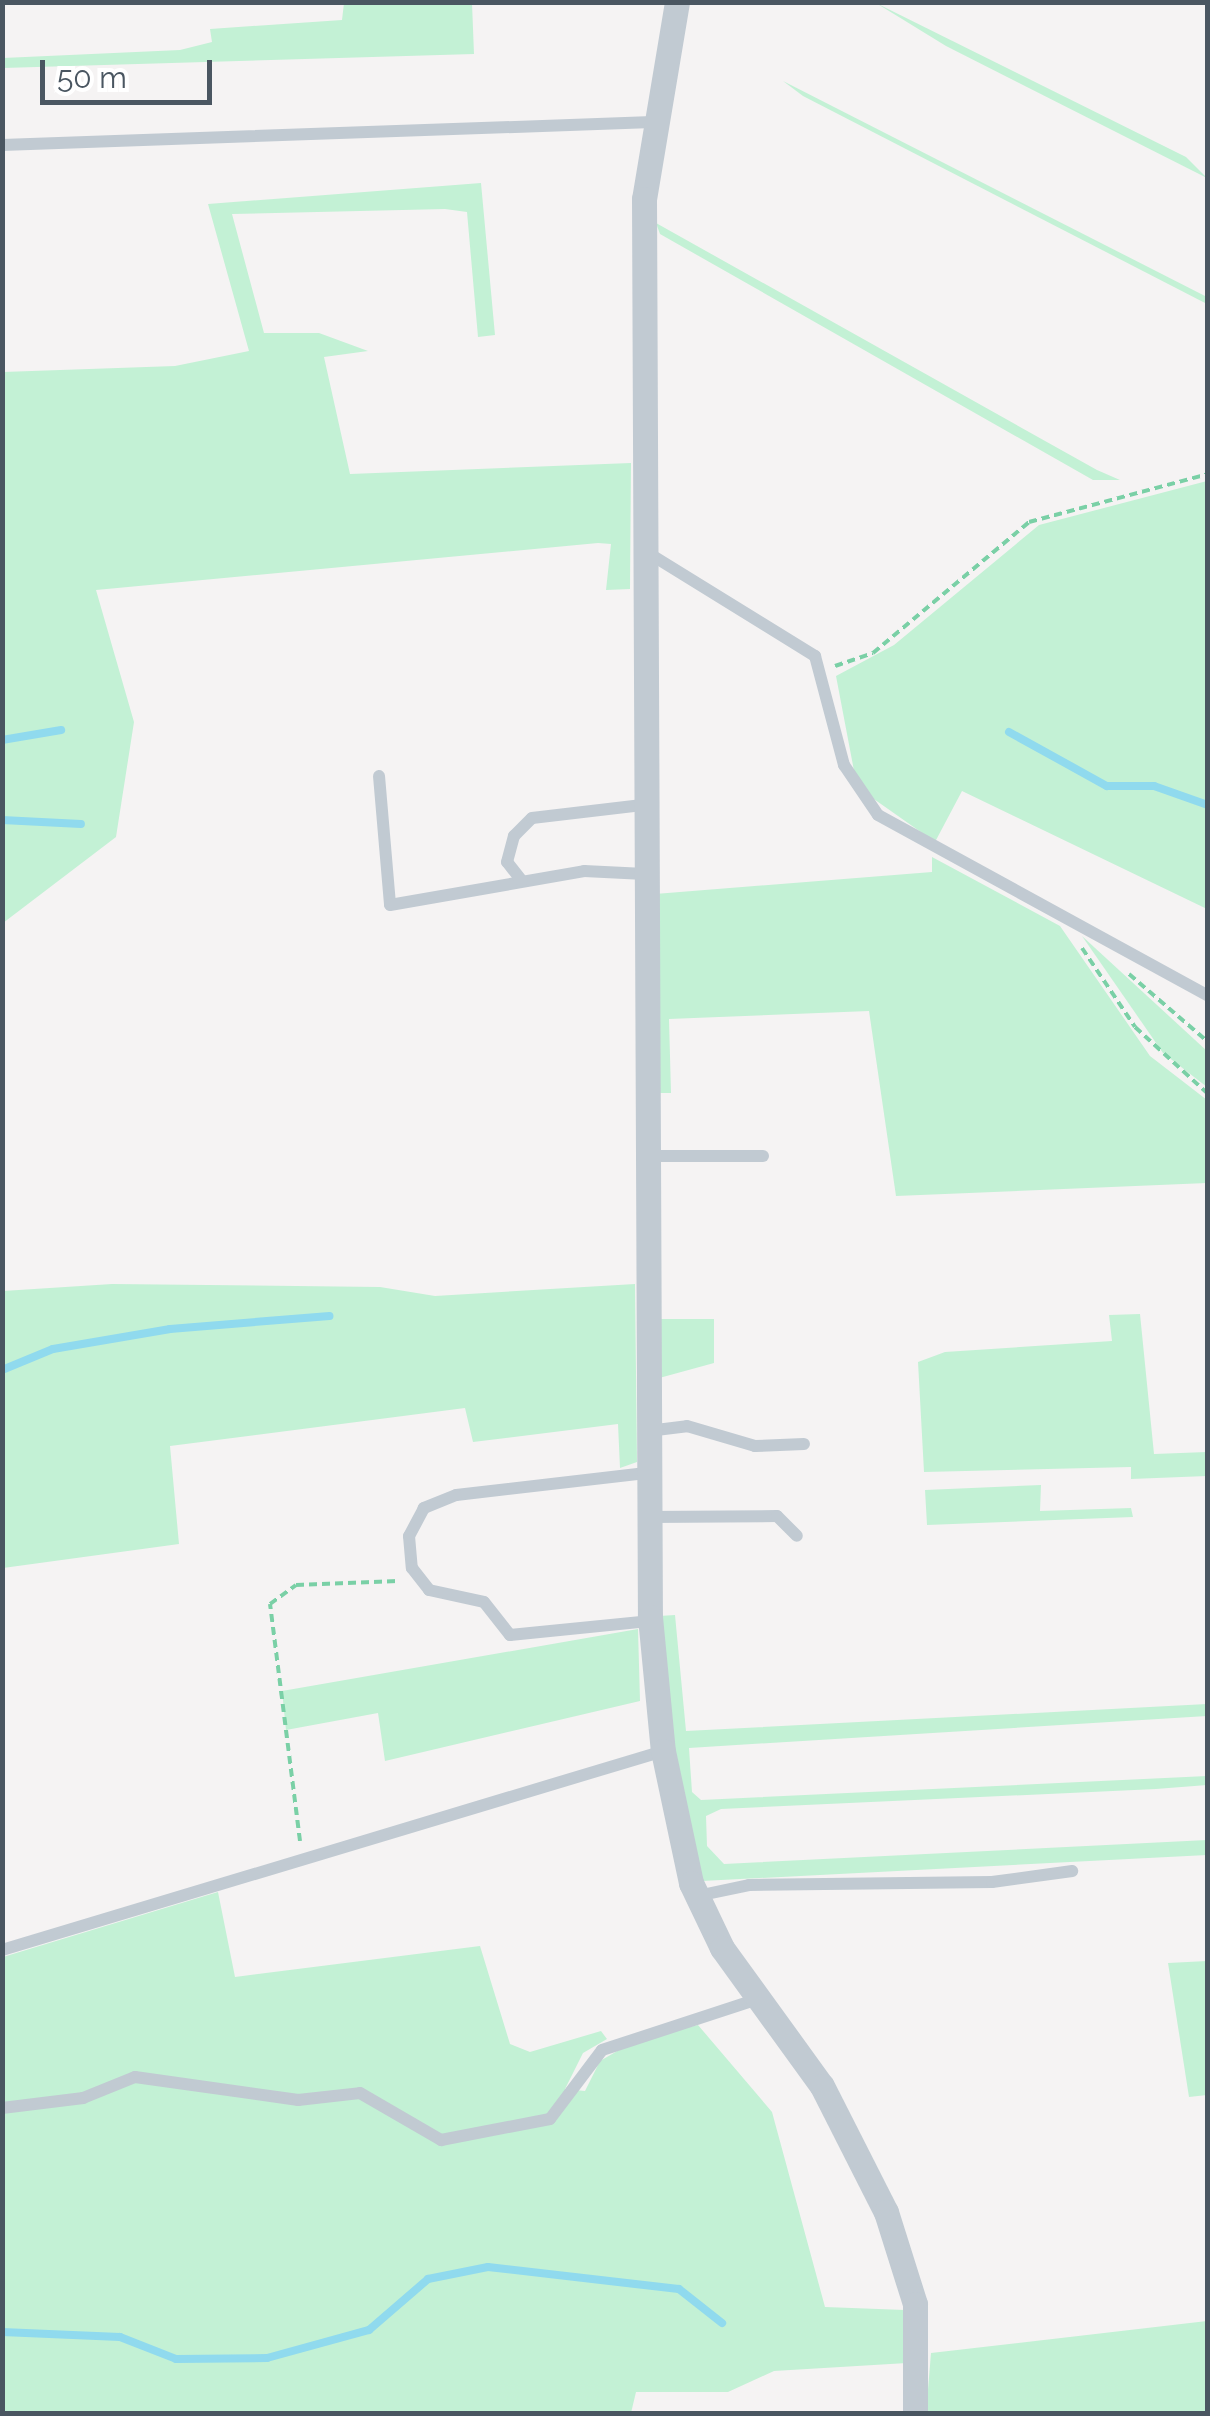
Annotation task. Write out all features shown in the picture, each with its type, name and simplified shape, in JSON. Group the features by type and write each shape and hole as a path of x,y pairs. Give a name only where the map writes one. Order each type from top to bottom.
{"street":[{"path":"677,2 653,122 638,549 645,874 646,1473 650,1621 663,1751 697,1896 758,1999 822,2086 886,2212 915,2304 915,2414"}],"lane":[{"path":"2,146 653,122"},
{"path":"638,549 788,633 820,664 844,765 878,815 1070,926 1208,996"},
{"path":"379,776 390,904 522,881 645,874"},
{"path":"522,881 507,862 514,836 532,818 642,805"},
{"path":"644,1156 762,1156"},
{"path":"646,1432 687,1426 755,1446 804,1444"},
{"path":"646,1473 456,1495 424,1508 409,1536 422,1582 484,1602 510,1636 650,1621"},
{"path":"648,1517 777,1516 797,1536"},
{"path":"2,1950 663,1751"},
{"path":"697,1896 750,1885 992,1882 1072,1871"},
{"path":"2,2108 83,2098 135,2077 298,2100 360,2092 441,2140 550,2119 602,2050 758,1999"}],"path":[{"path":"820,664 845,667 873,653 1029,522 1208,474"},
{"path":"1070,926 1135,1027 1208,1094"},
{"path":"1099,941 1208,1042"},
{"path":"300,1861 282,1751 274,1596 328,1580 422,1582"}],"green space":[{"path":"344,3 472,3 474,54 3,68 3,58 180,50 212,42 210,29 342,20"},
{"path":"876,3 1186,157 1207,178 946,46"},
{"path":"783,81 1207,297 1207,304 803,96"},
{"path":"481,183 495,335 478,337 467,212 445,209 232,214 264,333 319,333 368,351 324,357 350,474 631,463 630,589 606,590 611,544 598,543 96,590 134,722 116,837 3,923 3,372 175,366 249,351 208,204"},
{"path":"656,223 1120,480 1093,480 660,234"},
{"path":"1207,481 1207,909 962,791 935,842 871,797 855,776 836,676 894,645 1039,525"},
{"path":"932,857 1060,926 1150,1056 1207,1100 1207,1183 896,1196 869,1011 669,1019 671,1093 653,1093 655,894 932,872"},
{"path":"1082,936 1207,1051 1207,1087 1163,1053"},
{"path":"112,1284 380,1287 435,1296 635,1284 637,1462 620,1468 618,1424 473,1442 465,1408 170,1446 179,1544 3,1568 3,1291"},
{"path":"1140,1314 1154,1454 1207,1452 1207,1476 1131,1479 1131,1467 924,1472 918,1362 945,1352 1112,1341 1109,1315"},
{"path":"654,1319 714,1319 714,1363 652,1380"},
{"path":"1041,1485 1040,1511 1131,1508 1133,1517 927,1525 925,1490"},
{"path":"675,1615 686,1731 1207,1704 1207,1716 689,1748 692,1792 701,1800 1207,1776 1207,1785 1156,1789 721,1809 706,1816 707,1846 724,1864 1207,1840 1207,1855 702,1881 671,1776 659,1616"},
{"path":"638,1629 640,1701 385,1761 378,1713 286,1730 282,1691"},
{"path":"218,1892 235,1977 480,1946 510,2044 530,2052 601,2031 607,2039 583,2053 565,2089 585,2091 600,2061 638,2039 698,2025 772,2112 825,2307 905,2310 907,2363 774,2371 728,2392 636,2392 631,2413 3,2414 3,1957"},
{"path":"1207,1961 1207,2095 1189,2097 1168,1963"},
{"path":"1207,2321 1207,2413 926,2414 931,2353"}],"waterway":[{"path":"2,740 61,730"},
{"path":"1009,732 1107,786 1154,786 1208,805"},
{"path":"2,820 81,824"},
{"path":"2,1370 53,1349 170,1329 329,1316"},
{"path":"2,2332 120,2337 176,2359 267,2358 369,2330 428,2279 488,2267 679,2289 722,2323"}]}
